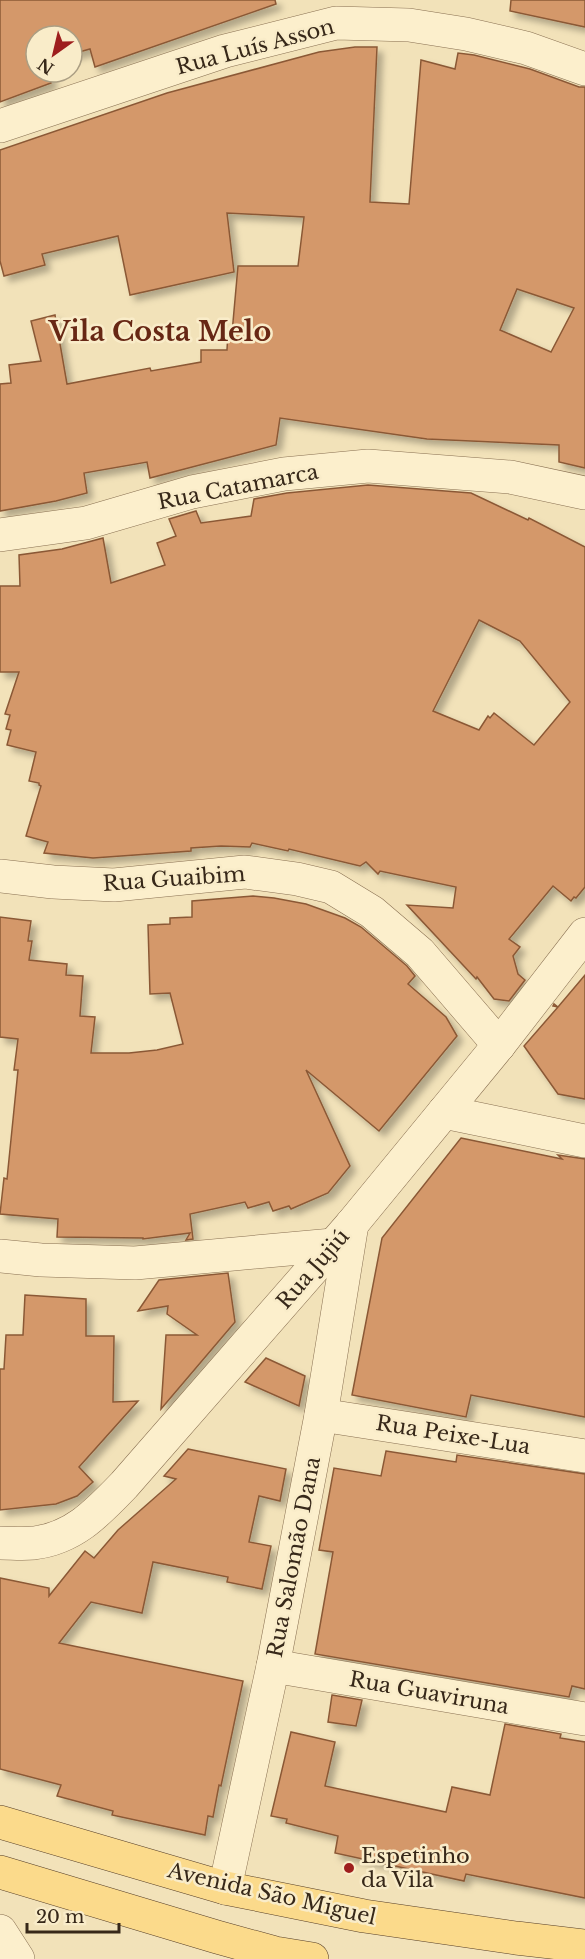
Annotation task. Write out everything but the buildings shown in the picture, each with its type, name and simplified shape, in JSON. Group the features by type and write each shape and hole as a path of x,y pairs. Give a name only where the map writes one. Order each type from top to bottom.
{"main road":[{"name":"Avenida São Miguel","path":"0,1822 225,1888 364,1916 585,1946"},
{"path":"0,1872 217,1937 275,1953 312,1959"}],"street":[{"name":"Rua Luís Asson","path":"0,126 225,51 334,11 466,34 526,48 585,69"},
{"name":"Rua Catamarca","path":"0,535 86,523 192,492 272,476 368,466 510,477 585,493"},
{"name":"Rua Guaibim","path":"0,876 53,882 114,885 245,872 297,879 331,887 372,912 420,953 499,1045"},
{"name":"Rua Jujiú","path":"0,1543 33,1543 52,1539 71,1532 95,1516 343,1234 499,1045 585,934"},
{"path":"444,1112 585,1141"},
{"path":"0,1256 41,1260 135,1263 343,1234"},
{"name":"Rua Salomão Dana","path":"225,1888 273,1666 321,1415 343,1234"},
{"name":"Rua Peixe-Lua","path":"321,1415 585,1456"},
{"name":"Rua Guaviruna","path":"273,1666 585,1719"},
{"path":"0,1931 18,1959"}],"place":[{"name":"Espetinho da Vila","path":"349,1868"}],"district":[{"name":"Vila Costa Melo","path":"160,331"}]}
